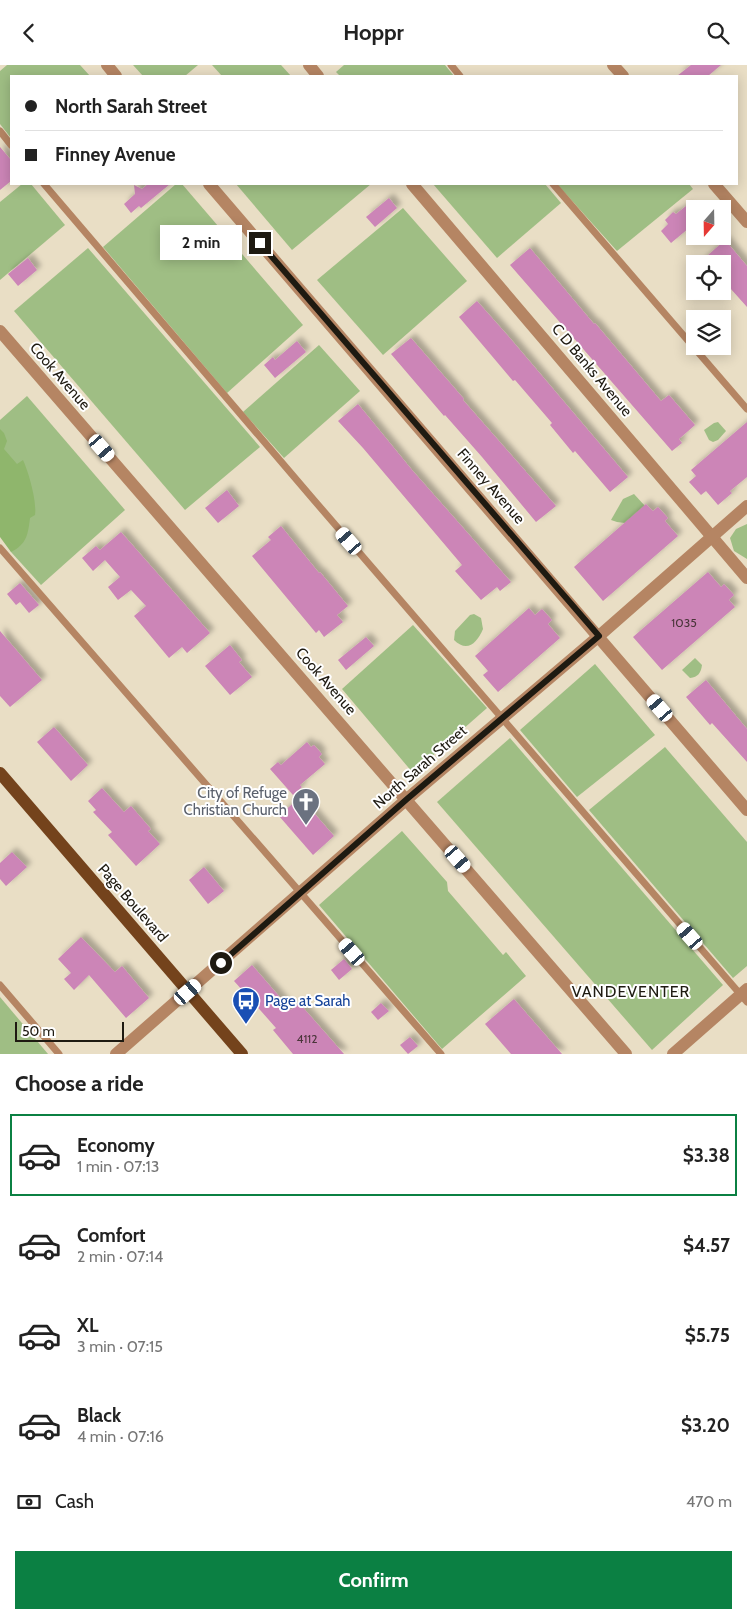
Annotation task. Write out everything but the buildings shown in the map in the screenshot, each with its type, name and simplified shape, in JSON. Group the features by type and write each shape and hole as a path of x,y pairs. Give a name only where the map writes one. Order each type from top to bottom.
{"main road":[{"name":"Page Boulevard","path":"0,773 242,1054"}],"street":[{"path":"107,65 115,75"},
{"path":"309,65 317,75"},
{"path":"613,65 621,75"},
{"name":"Finney Avenue","path":"210,185 599,636 747,811"},
{"name":"C D Banks Avenue","path":"413,185 747,578"},
{"path":"715,185 747,222"},
{"name":"Cook Avenue","path":"0,331 626,1054"},
{"name":"North Sarah Street","path":"116,1054 407,799 599,636 747,506"},
{"path":"673,1054 745,995"}],"lane":[{"path":"451,65 459,75"},
{"path":"0,131 10,144"},
{"path":"45,185 502,719 745,995"},
{"path":"554,185 747,409"},
{"path":"0,548 441,1054"},
{"path":"0,985 59,1054"}],"green space":[{"path":"7,65 80,65 89,75 10,75 10,137 0,124 0,71"},
{"path":"133,65 198,65 186,75 142,75"},
{"path":"212,65 281,65 290,75 221,75"},
{"path":"344,65 445,65 453,75 339,75 336,72"},
{"path":"21,185 32,185 65,225 0,280 0,202"},
{"path":"175,185 183,185 303,325 227,393 103,247"},
{"path":"237,185 370,185 292,250"},
{"path":"434,185 546,185 561,203 497,258"},
{"path":"558,185 690,185 693,189 617,251"},
{"path":"403,208 467,281 383,355 317,280"},
{"path":"88,248 260,447 185,510 14,311"},
{"path":"319,345 360,391 284,458 243,412"},
{"path":"27,396 125,510 41,585 11,552 0,518 0,420"},
{"path":"718,422 726,431 718,440 713,442 709,440 704,430"},
{"path":"0,429 7,441 4,449 17,464 23,460 35,503 35,515 30,518 26,538 20,546 11,552 0,537"},
{"path":"634,494 645,506 625,523 611,520 623,499"},
{"path":"747,524 747,559 734,551 730,538 736,529"},
{"path":"474,614 481,618 483,629 475,642 471,645 463,646 454,640 455,631 470,615"},
{"path":"413,625 487,708 413,773 342,689"},
{"path":"695,658 702,665 702,668 697,676 690,678 682,670"},
{"path":"595,664 655,735 577,797 520,730"},
{"path":"510,738 723,985 652,1050 437,802"},
{"path":"665,747 747,842 747,966 733,978 589,810"},
{"path":"402,831 447,882 448,891 503,955 506,952 526,976 442,1049 319,905"},
{"path":"0,997 48,1054 0,1054"}],"place":[{"name":"City of Refuge Christian Church","path":"306,826"},
{"name":"Page at Sarah","path":"246,1025"}],"district":[{"name":"VANDEVENTER","path":"631,991"}],"route":[{"path":"221,963 407,799 599,636 260,243"}]}
